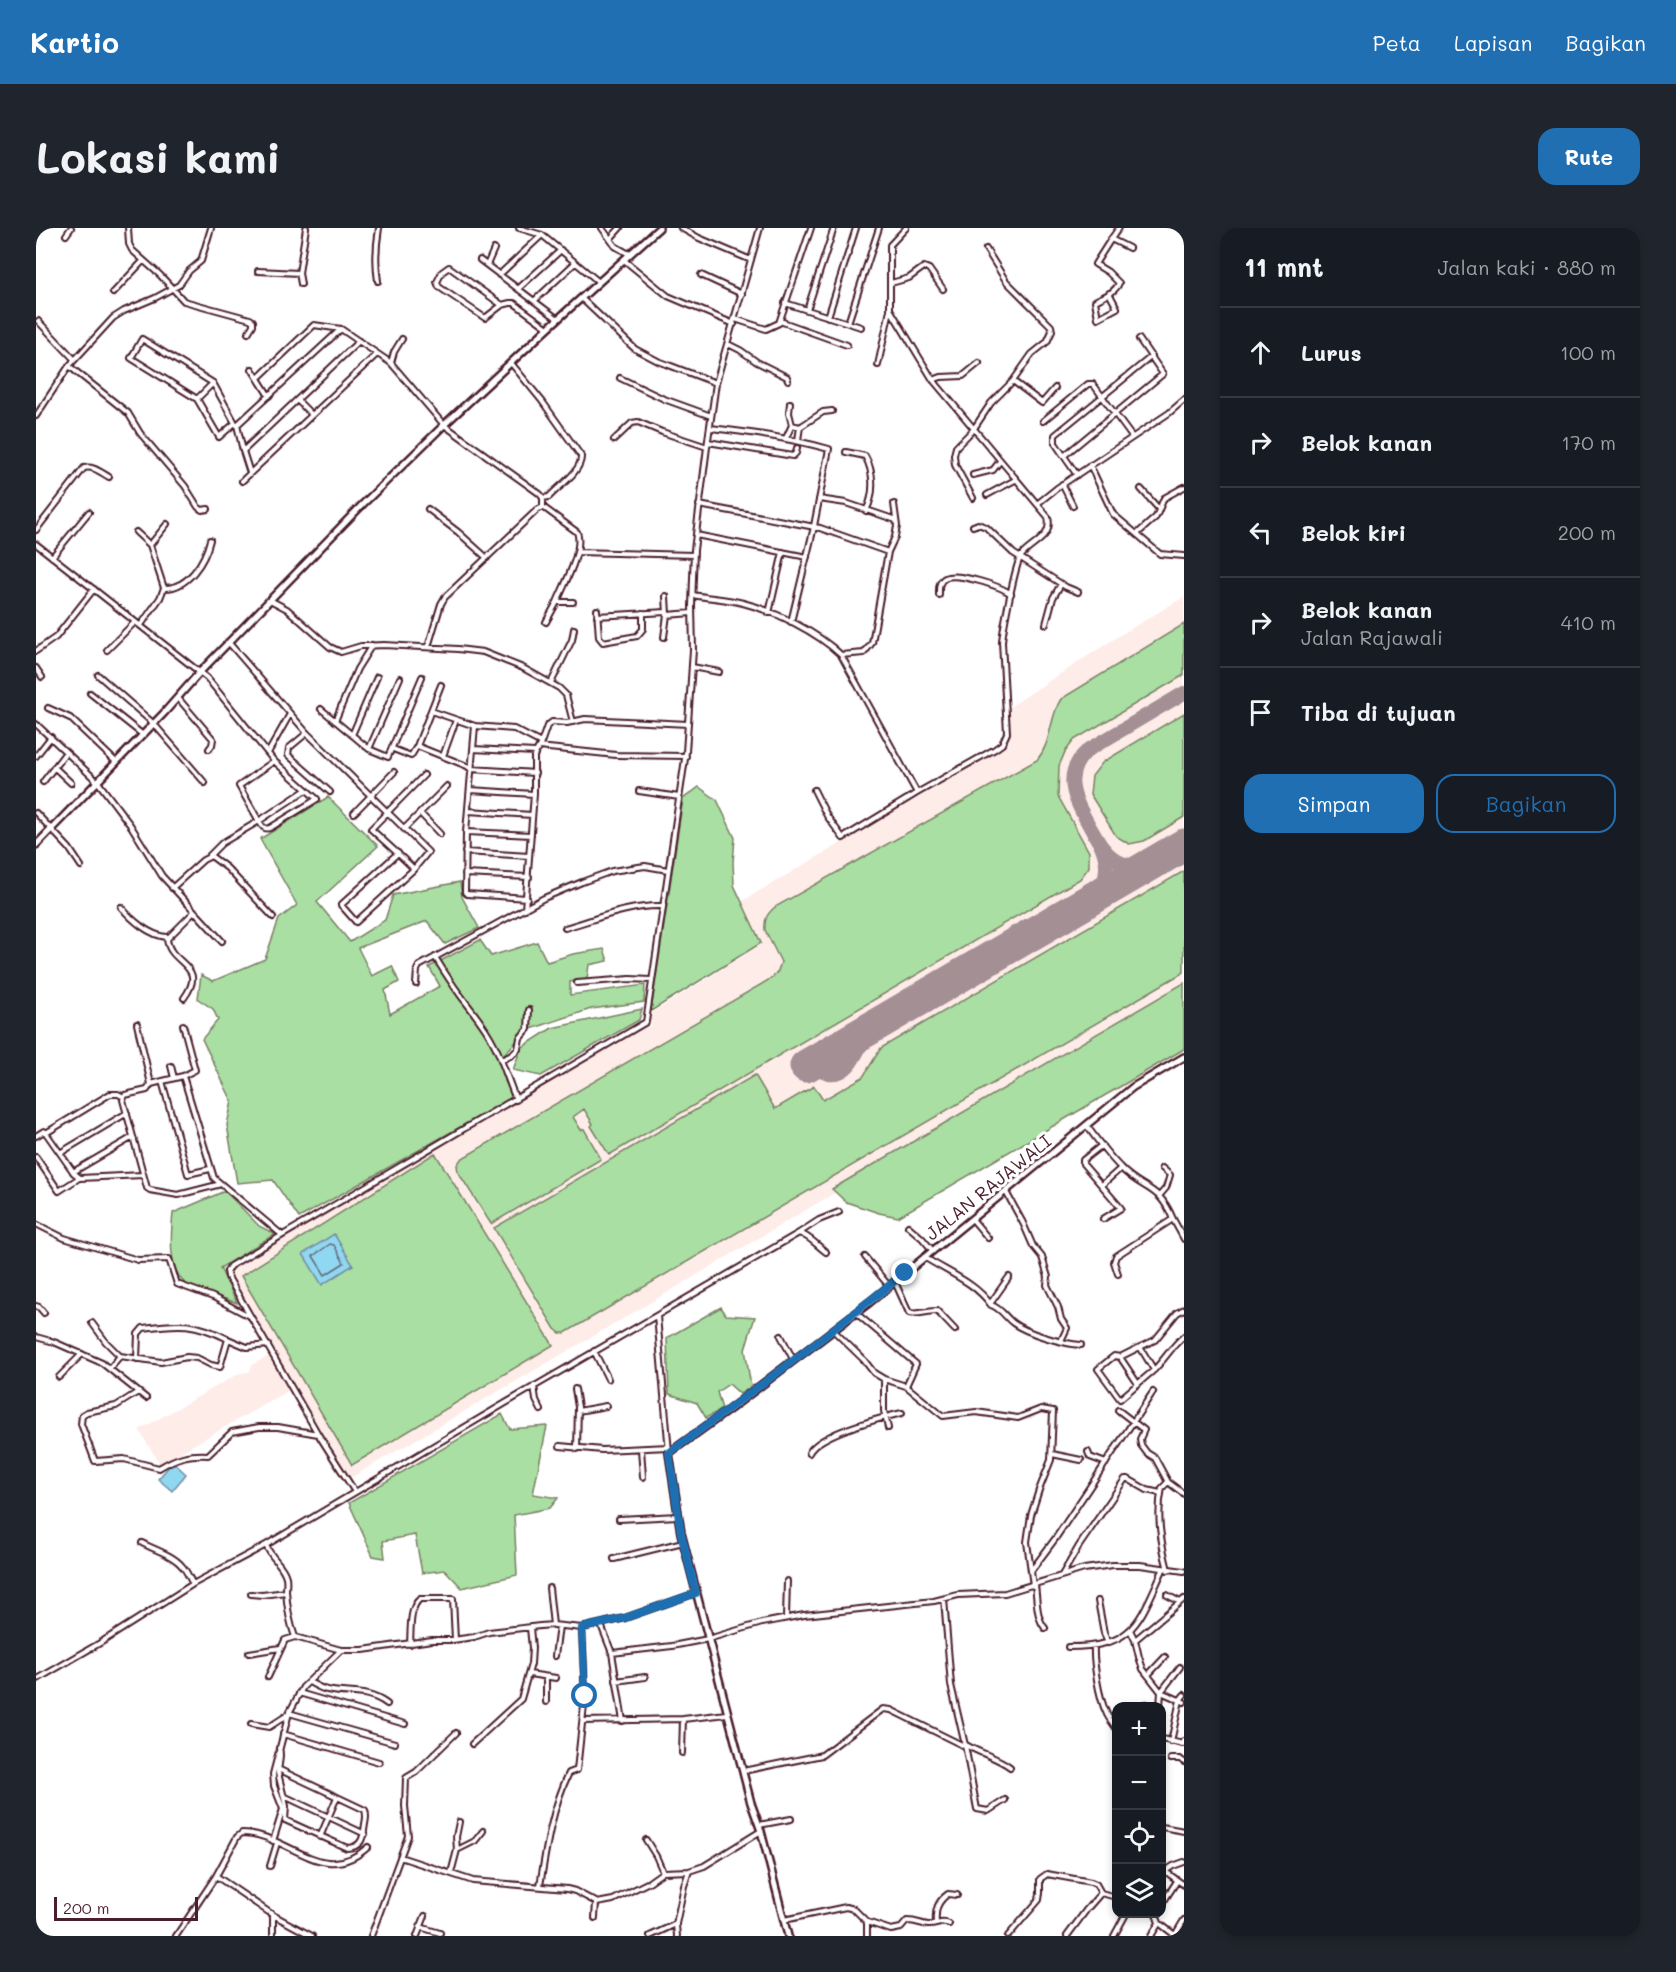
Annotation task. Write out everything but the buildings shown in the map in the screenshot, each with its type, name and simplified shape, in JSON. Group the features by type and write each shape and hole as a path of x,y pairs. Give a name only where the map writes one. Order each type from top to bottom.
{"street":[{"path":"66,235 71,228"},
{"path":"128,228 130,247 182,299 187,303 250,319 253,325 248,333"},
{"path":"36,416 74,359 118,314 173,289 182,282 191,269 201,261 211,228"},
{"path":"301,284 299,273 306,228"},
{"path":"378,281 376,260 379,228"},
{"path":"519,228 542,235 599,282"},
{"path":"602,228 620,249 629,254"},
{"path":"610,239 620,228"},
{"path":"36,845 154,724 200,672 444,425 659,228"},
{"path":"681,228 752,260"},
{"path":"355,1492 318,1434 226,1271 230,1266 282,1235 645,1023 686,756 692,668 694,555 711,416 716,383 760,228"},
{"path":"624,260 668,296 734,322 772,327 780,321 811,228"},
{"path":"807,310 834,228"},
{"path":"828,317 856,228"},
{"path":"878,365 890,309 890,245 906,228"},
{"path":"1109,293 1117,308 1098,318 1095,301 1109,293 1117,290 1119,283 1095,264 1119,228"},
{"path":"848,323 880,229"},
{"path":"499,275 542,235"},
{"path":"1111,239 1129,248"},
{"path":"486,265 494,249"},
{"path":"973,498 955,465 956,447 974,430 990,403 1013,381 1032,354 1047,342 1052,331 1051,326 1006,281 986,249"},
{"path":"518,289 561,250"},
{"path":"480,260 558,319"},
{"path":"113,293 143,261"},
{"path":"534,301 575,263"},
{"path":"502,305 449,267 446,267 436,282 485,318 502,305 514,303 548,328"},
{"path":"891,283 909,278 924,267 929,269 943,289"},
{"path":"258,272 299,273"},
{"path":"701,275 742,294"},
{"path":"580,298 635,349 658,361 716,383"},
{"path":"785,303 861,327"},
{"path":"814,790 827,816 843,838 1002,744 1006,738 1007,716 1002,631 1016,569 1021,557 1049,531 1048,517 933,380 890,309"},
{"path":"38,321 74,359"},
{"path":"780,321 847,345"},
{"path":"258,378 314,325 341,329 391,363 444,425 543,498 549,497 578,468 581,456 511,362"},
{"path":"250,473 236,424 213,383 142,339 131,358 196,399 219,437 236,424 269,396 341,329"},
{"path":"391,363 394,352 402,339"},
{"path":"1065,456 1164,374 1139,339"},
{"path":"243,451 359,341"},
{"path":"728,344 787,377 788,380"},
{"path":"242,481 377,354"},
{"path":"1077,475 1055,443 1055,435 1152,356"},
{"path":"933,380 941,377 963,376 979,363"},
{"path":"69,366 128,413 140,433 185,486 198,507 202,510 208,509"},
{"path":"252,369 269,396"},
{"path":"620,378 664,399 711,416"},
{"path":"1013,381 1041,403 1055,388"},
{"path":"196,399 213,383"},
{"path":"1043,421 1088,384 1093,384 1132,437"},
{"path":"297,400 312,415"},
{"path":"1037,504 1062,484 1169,413 1184,400"},
{"path":"786,438 792,425 789,412 790,403"},
{"path":"792,425 800,427 823,412 832,411"},
{"path":"614,440 632,423 638,422 662,432 707,445 793,456 797,448"},
{"path":"798,440 800,427"},
{"path":"710,428 798,440 829,449 814,526 791,622"},
{"path":"846,452 865,456 870,465 872,492 866,511"},
{"path":"973,475 993,470 1000,461"},
{"path":"1090,465 1113,514 1160,554 1184,556"},
{"path":"36,530 84,468 96,469 109,477"},
{"path":"987,495 1015,480"},
{"path":"1062,484 1073,506"},
{"path":"1137,534 1156,517 1158,508 1167,495 1184,487"},
{"path":"1141,489 1158,508"},
{"path":"543,498 543,507"},
{"path":"819,500 846,503 896,520"},
{"path":"841,655 864,653 872,643 888,552 895,537 894,504"},
{"path":"699,505 814,526 888,552"},
{"path":"543,507 577,532 579,542 557,602 546,622"},
{"path":"428,647 443,600 537,510 543,507"},
{"path":"428,509 487,558"},
{"path":"52,557 89,512"},
{"path":"150,545 167,524"},
{"path":"973,526 978,524 986,527 1013,553 1061,584 1078,592"},
{"path":"136,532 150,545 164,588 160,598 141,625"},
{"path":"696,535 807,557"},
{"path":"164,588 175,586 197,569 206,554 210,540"},
{"path":"36,544 200,672 274,761 317,799 270,828 264,827 259,821 239,786 274,761"},
{"path":"577,552 694,555"},
{"path":"769,613 783,552"},
{"path":"939,596 938,585 948,577 987,584 1004,589 1011,595"},
{"path":"1046,624 1053,598 1061,584"},
{"path":"36,651 56,637 94,589"},
{"path":"693,595 743,603 791,622 830,645 841,655 917,793"},
{"path":"664,637 667,614 666,596"},
{"path":"270,600 287,609 334,650 340,652 361,645 428,647 483,652 523,668 559,688 566,695 573,722"},
{"path":"557,602 573,602"},
{"path":"597,610 599,637 603,642 636,636 643,629 643,613"},
{"path":"597,616 692,613"},
{"path":"107,650 135,622"},
{"path":"550,683 572,640 574,629"},
{"path":"229,643 307,733 428,852 356,922 341,905 398,854"},
{"path":"335,721 357,669 372,645"},
{"path":"36,668 42,677"},
{"path":"692,668 719,672"},
{"path":"98,675 154,724 205,783"},
{"path":"352,735 377,676"},
{"path":"321,709 369,749 387,758 393,749 422,677"},
{"path":"369,749 399,678"},
{"path":"393,749 411,756 441,685"},
{"path":"90,693 143,735"},
{"path":"178,698 213,739 209,749"},
{"path":"48,708 70,718 116,762"},
{"path":"431,711 475,726 514,729 540,745 616,755 686,756"},
{"path":"268,753 290,714"},
{"path":"525,909 529,878 535,752 549,724 585,719 688,724"},
{"path":"443,756 456,720"},
{"path":"36,724 98,782 131,826 162,876 222,941"},
{"path":"475,726 466,832 466,894 527,898"},
{"path":"307,733 289,748 288,755 330,792"},
{"path":"36,756 51,737"},
{"path":"417,746 471,769 535,773"},
{"path":"473,749 535,752"},
{"path":"43,782 66,752"},
{"path":"54,767 71,783"},
{"path":"354,813 394,772"},
{"path":"414,868 371,829 424,775"},
{"path":"405,829 447,786"},
{"path":"172,888 222,843 306,790"},
{"path":"470,790 534,794"},
{"path":"639,791 679,797"},
{"path":"468,811 532,815"},
{"path":"36,813 69,848 81,866"},
{"path":"420,813 440,834"},
{"path":"466,832 531,835"},
{"path":"465,852 529,856"},
{"path":"209,856 227,868 273,917"},
{"path":"416,984 419,966 544,898 612,871 645,866 668,870"},
{"path":"465,874 529,878"},
{"path":"565,928 623,911 662,906"},
{"path":"121,907 134,920 155,934 167,938"},
{"path":"167,938 194,912"},
{"path":"167,938 168,946 189,968 193,977 190,989 184,998"},
{"path":"435,957 495,1043 516,1100"},
{"path":"577,983 630,979 651,980"},
{"path":"501,1060 518,1049 521,1036 528,1028 529,1010"},
{"path":"137,1024 151,1084"},
{"path":"36,1136 44,1131 46,1133 110,1094 124,1096 147,1090 151,1084 192,1073 195,1068 183,1025"},
{"name":"JALAN RAJAWALI","path":"669,1450 794,1361 933,1251 1133,1087 1184,1057"},
{"path":"171,1066 174,1078"},
{"path":"183,1076 214,1178 282,1235"},
{"path":"162,1081 188,1174 210,1169"},
{"path":"124,1096 147,1188 176,1196 220,1184"},
{"path":"60,1153 127,1113"},
{"path":"1087,1126 1120,1168 1160,1195 1184,1238"},
{"path":"46,1133 73,1172 80,1178"},
{"path":"73,1172 133,1137"},
{"path":"1102,1145 1083,1160 1083,1164 1121,1208 1103,1219"},
{"path":"36,1157 59,1191 80,1178 143,1175"},
{"path":"1160,1195 1170,1175 1162,1167"},
{"path":"1102,1185 1120,1168"},
{"path":"1005,1192 1033,1246 1042,1257 1048,1277 1047,1285 1067,1328 1060,1341"},
{"path":"36,1680 100,1643 193,1584 266,1545 819,1220 839,1212"},
{"path":"972,1219 988,1238"},
{"path":"1118,1274 1114,1262 1116,1256 1173,1219"},
{"path":"36,1224 64,1239 138,1260 169,1259 177,1284 207,1295 252,1318"},
{"path":"908,1226 933,1251"},
{"path":"799,1233 811,1237 816,1245 825,1252"},
{"path":"865,1257 889,1286"},
{"path":"924,1257 960,1276 990,1304 997,1307 1013,1324 1064,1344 1081,1345"},
{"path":"990,1304 1009,1277"},
{"path":"895,1281 909,1313 937,1311 955,1330"},
{"path":"36,1306 44,1313"},
{"path":"1184,1309 1177,1313 1155,1340 1120,1357 1114,1356 1098,1369 1120,1399 1154,1370 1184,1336"},
{"path":"856,1312 916,1364 906,1386"},
{"path":"657,1316 669,1450 683,1542 742,1771 760,1828 788,1936"},
{"path":"92,1323 120,1356 160,1362 187,1357 197,1358 220,1367 228,1339"},
{"path":"137,1359 138,1334 143,1328 169,1324 205,1328 247,1347 268,1345"},
{"path":"833,1330 874,1373 906,1386 943,1416 976,1412 1018,1418 1041,1409 1053,1411 1051,1460 1039,1490 1027,1542 1030,1572 1042,1624 1045,1628"},
{"path":"781,1336 794,1361"},
{"path":"36,1337 82,1354 110,1368 146,1398"},
{"path":"1140,1347 1154,1370"},
{"path":"594,1351 608,1379"},
{"path":"59,1377 82,1354"},
{"path":"110,1368 120,1356"},
{"path":"1120,1357 1138,1384"},
{"path":"884,1379 885,1417 888,1428"},
{"path":"534,1386 536,1400 541,1410"},
{"path":"575,1389 578,1411 577,1449"},
{"path":"138,1392 116,1406 82,1415 81,1424 95,1461 124,1460 159,1467 189,1454 208,1455 232,1432 259,1427 278,1427 318,1434"},
{"path":"1030,1572 1135,1422 1153,1392"},
{"path":"578,1411 606,1406"},
{"path":"1118,1410 1144,1430 1140,1439 1141,1444 1147,1453 1155,1458 1168,1482 1184,1494"},
{"path":"809,1453 817,1444 832,1435 902,1413"},
{"path":"560,1446 577,1449 669,1450"},
{"path":"641,1449 642,1477"},
{"path":"1088,1452 1090,1457 1106,1463"},
{"path":"1052,1454 1081,1460"},
{"path":"1061,1576 1125,1479 1147,1490 1160,1493"},
{"path":"1068,1647 1108,1643 1130,1630 1144,1611 1165,1570 1161,1543 1160,1493 1168,1482"},
{"path":"619,1519 678,1515"},
{"path":"614,1559 683,1542"},
{"path":"142,1543 178,1563 193,1584"},
{"path":"266,1545 269,1554 284,1569 291,1624 295,1637"},
{"path":"612,1653 652,1649 708,1639 786,1618 934,1601 958,1595 1005,1593 1083,1569 1113,1565 1140,1565 1184,1571"},
{"path":"786,1618 787,1581"},
{"path":"549,1588 553,1625"},
{"path":"251,1594 286,1592"},
{"path":"268,1677 286,1639 295,1637 341,1650 432,1640 455,1640 489,1632 553,1625 582,1628 696,1593"},
{"path":"1167,1595 1182,1600"},
{"path":"410,1644 414,1607 416,1601 420,1599 453,1599 455,1640"},
{"path":"944,1599 951,1684 966,1746 977,1809 988,1811 1005,1800"},
{"path":"1135,1641 1182,1600"},
{"path":"1098,1601 1104,1634 1108,1643"},
{"path":"601,1624 612,1653 623,1721"},
{"path":"555,1656 560,1626"},
{"path":"472,1744 521,1699 529,1674 532,1648 530,1628"},
{"path":"540,1886 557,1806 568,1773 577,1770 583,1721 582,1628"},
{"path":"1130,1630 1139,1658 1148,1675 1161,1692 1182,1701"},
{"path":"1094,1646 1102,1699 1106,1713 1112,1719"},
{"path":"249,1653 280,1648"},
{"path":"270,1866 282,1812 273,1780 274,1768 289,1713 299,1693 341,1650"},
{"path":"1148,1675 1165,1657"},
{"path":"1160,1702 1161,1692 1180,1667"},
{"path":"529,1674 556,1678"},
{"path":"616,1681 645,1677"},
{"path":"546,1678 546,1702"},
{"path":"309,1682 325,1690 377,1696 387,1704"},
{"path":"299,1693 405,1724"},
{"path":"1172,1742 1184,1695"},
{"path":"742,1771 822,1755 883,1709 891,1710 976,1751 992,1756 1010,1767"},
{"path":"251,1724 269,1726 289,1713 395,1743"},
{"path":"583,1721 683,1719 727,1714"},
{"path":"682,1753 683,1719"},
{"path":"371,1936 408,1833 405,1806 406,1779 456,1733"},
{"path":"283,1734 380,1762"},
{"path":"1166,1740 1184,1743"},
{"path":"278,1769 365,1810 367,1813 362,1842 354,1848 347,1848 285,1820 287,1809 278,1769 281,1755 279,1748"},
{"path":"1171,1759 1184,1762"},
{"path":"284,1795 364,1834"},
{"path":"320,1837 337,1797"},
{"path":"400,1857 478,1882 572,1890 597,1903 613,1900 649,1882 663,1872 689,1871 704,1866 760,1828 791,1819"},
{"path":"451,1873 457,1850 456,1838 459,1822"},
{"path":"1166,1828 1184,1831"},
{"path":"457,1850 475,1841 483,1831"},
{"path":"176,1936 216,1876 237,1837 242,1833 275,1842 316,1860 332,1863 361,1853 368,1847"},
{"path":"646,1840 663,1872"},
{"path":"1166,1869 1184,1862"},
{"path":"677,1936 676,1924 689,1871"},
{"path":"1166,1874 1184,1885"},
{"path":"1008,1936 1039,1900 1040,1880 1043,1875 1069,1876 1091,1882 1096,1884 1101,1893 1112,1896"},
{"path":"216,1876 273,1915 312,1936"},
{"path":"1166,1898 1177,1881"},
{"path":"1067,1936 1101,1893"},
{"path":"936,1923 935,1911 940,1900 948,1894 957,1895"},
{"path":"595,1918 597,1903"},
{"path":"784,1920 846,1907 854,1909 867,1922 891,1930 901,1928 907,1921 929,1925 945,1922 949,1924"},
{"path":"273,1915 273,1936"},
{"path":"417,1936 424,1916"},
{"path":"1114,1936 1124,1918"},
{"path":"1157,1918 1159,1923 1175,1936 1184,1920"},
{"path":"867,1922 867,1936"},
{"path":"1151,1936 1159,1923"},
{"path":"650,1936 676,1924"},
{"path":"420,1928 440,1933"}],"shaded area":[{"path":"1184,597 1184,1049 1112,1094 1109,1092 1054,1128 1046,1125 868,1173 352,1477 347,1474 295,1387 160,1464 139,1430 240,1373 249,1372 253,1364 275,1353 231,1277 232,1268 643,1027 651,1026 650,1014 746,954 744,946 724,912 1009,744 1009,708 1117,637"}],"green space":[{"path":"1184,624 1184,675 1074,740 1059,766 1058,796 1089,852 1089,867 1080,879 609,1155 591,1126 593,1124 584,1109 573,1117 581,1130 584,1129 601,1159 491,1224 458,1172 457,1165 461,1159 772,978 781,962 765,930 765,923 775,907 1037,760 1045,746 1061,699"},
{"path":"1184,713 1184,817 1144,841 1129,844 1116,836 1090,794 1092,776 1103,762"},
{"path":"699,787 717,800 735,838 734,885 761,943 651,1011 683,799"},
{"path":"328,797 378,846 317,902 350,942 385,920 393,895 460,882 462,897 479,928 445,944 427,921 358,948 372,976 392,966 399,982 385,990 390,1014 440,986 429,967 480,940 491,956 537,942 547,962 573,954 604,949 608,961 589,965 587,979 570,982 570,995 645,985 644,1002 591,1009 528,1030 502,1056 505,1081 513,1097 299,1218 273,1180 237,1183 227,1125 232,1101 202,1039 218,1020 213,1009 198,999 201,975 213,981 265,959 279,919 297,905 260,839"},
{"path":"1184,871 1184,972 565,1333 560,1333 555,1329 494,1228 755,1075 775,1109 814,1086 823,1100 863,1077 881,1048"},
{"path":"1184,983 1184,1049 898,1217 846,1202 832,1189"},
{"path":"642,1009 639,1020 541,1076 513,1070 521,1048 552,1028"},
{"path":"435,1153 553,1345 352,1465 241,1276"},
{"path":"225,1191 259,1226 275,1234 220,1268 237,1303 187,1285 176,1270 173,1261 173,1213"},
{"path":"721,1307 726,1315 755,1317 745,1349 751,1387 740,1394 729,1384 717,1392 722,1409 706,1418 697,1403 669,1394 667,1338"},
{"path":"502,1414 510,1429 547,1426 533,1494 558,1498 550,1508 514,1515 517,1575 462,1588 445,1570 422,1573 415,1535 383,1541 385,1558 373,1556 349,1503"}],"water":[{"path":"334,1234 353,1265 322,1285 303,1254"},
{"path":"173,1462 186,1474 172,1491 158,1479"}],"taxiway":[{"path":"1148,867 1120,862 1104,849 1079,807 1072,778 1079,759 1088,750 1184,693"},
{"path":"1093,898 1104,881 1106,861 1102,848"},
{"path":"850,1040 832,1043 817,1052 814,1061 818,1067 828,1073 844,1070 854,1058 871,1028"}],"runway":[{"path":"806,1066 1184,845"}],"route":[{"path":"585,1696 582,1628 625,1618 696,1593 675,1502 669,1453 730,1409 905,1273"}]}
